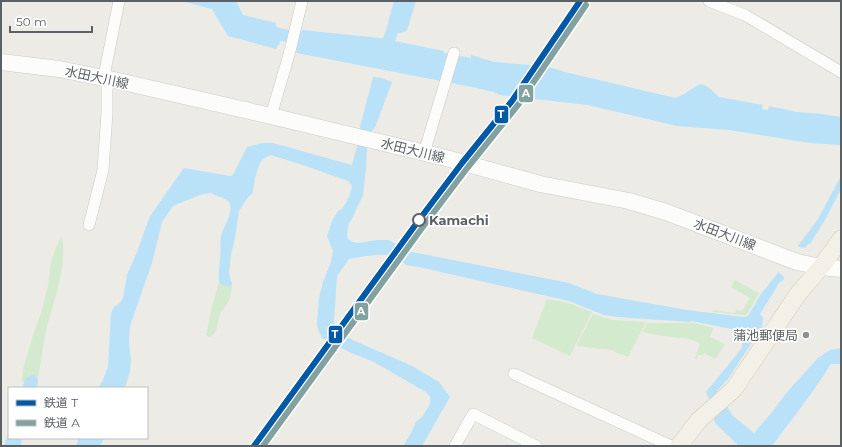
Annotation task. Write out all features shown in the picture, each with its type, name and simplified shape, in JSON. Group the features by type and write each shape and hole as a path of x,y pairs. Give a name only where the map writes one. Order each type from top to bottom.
{"main road":[{"name":"水田大川線","path":"1,62 59,69 105,78 272,116 424,153 540,184 629,201 666,212 792,260 821,267 841,269"},
{"path":"679,446 699,420 734,389 798,294 821,267 841,239"}],"street":[{"path":"89,225 103,170 107,113 107,83 105,78 119,1"},
{"path":"272,116 302,1"},
{"path":"709,1 745,15 841,72"},
{"path":"424,153 454,53"},
{"path":"514,374 671,446"},
{"path":"455,446 473,414 518,442 536,446"}],"green space":[{"path":"62,236 62,271 46,333 38,379 33,375 28,376 24,383 22,381 23,369 41,313 48,286 51,262 56,247"},
{"path":"735,280 759,293 747,314 713,312 713,310 735,313 736,310 742,311 750,298 731,287"},
{"path":"219,282 222,285 230,287 232,284 232,290 226,306 220,314 217,329 210,337 206,335"},
{"path":"547,299 568,303 592,312 570,356 532,338"},
{"path":"593,314 613,320 646,322 628,357 611,350 576,346"},
{"path":"647,323 695,323 713,328 710,337 725,344 715,359 704,353 702,355 698,355 697,359 695,359 700,343 689,339 643,332"}],"water":[{"path":"181,1 236,1 243,15 276,23 276,27 283,29 279,45 276,49 228,36 212,9"},
{"path":"394,1 416,1 407,30 401,33 392,30 388,22"},
{"path":"302,30 380,38 471,58 471,55 494,62 546,66 565,72 675,98 698,85 703,84 719,97 763,105 762,109 768,110 769,106 797,112 841,117 841,145 810,143 729,130 677,126 588,105 500,95 494,92 472,87 297,53 297,33 301,33"},
{"path":"373,77 382,78 392,82 376,125 371,131 367,147 363,195 349,223 347,234 348,239 352,242 358,243 388,240 412,252 569,283 597,294 687,310 743,317 748,316 761,294 818,219 841,176 841,189 826,218 810,244 808,244 783,280 779,283 760,314 763,318 762,327 728,379 717,391 733,416 754,433 788,391 818,358 830,350 841,348 841,364 831,364 814,390 772,446 739,446 715,423 706,392 742,348 742,338 737,330 691,321 604,315 569,301 406,265 396,257 386,255 373,255 349,259 337,276 334,322 336,329 345,336 412,366 439,382 450,397 422,446 403,446 416,422 423,416 430,404 430,397 426,392 374,362 349,352 322,338 317,325 319,298 323,282 331,262 333,251 327,236 332,221 338,211 342,209 349,197 352,187 351,184 348,181 270,155 263,159 260,163 253,193 248,197 239,211 231,254 229,273 232,284 230,287 220,284 219,280 221,236 231,209 228,201 211,193 203,194 173,206 162,222 152,263 130,326 129,343 131,359 130,371 125,387 99,387 108,367 111,313 114,307 120,303 123,298 127,275 150,216 184,168 230,176 233,175 247,147 262,143 273,143 352,165 358,143 360,127"},
{"path":"34,375 38,379 36,387 22,387 26,378"},
{"path":"8,433 8,439 22,439 21,446 4,446"},
{"path":"79,439 104,439 100,446 76,446"}],"pier":[{"path":"796,245 807,248 786,279 778,272"}],"waterway":[{"path":"384,55 402,1"},
{"path":"266,32 303,39"}],"rail line":[{"name":"T","path":"254,446 419,220 462,163 512,101 580,1"},
{"name":"A","path":"263,446 425,224 468,167 518,105 586,5"}],"place":[{"name":"Kamachi","path":"419,220"},
{"name":"蒲池郵便局","path":"806,335"}]}
